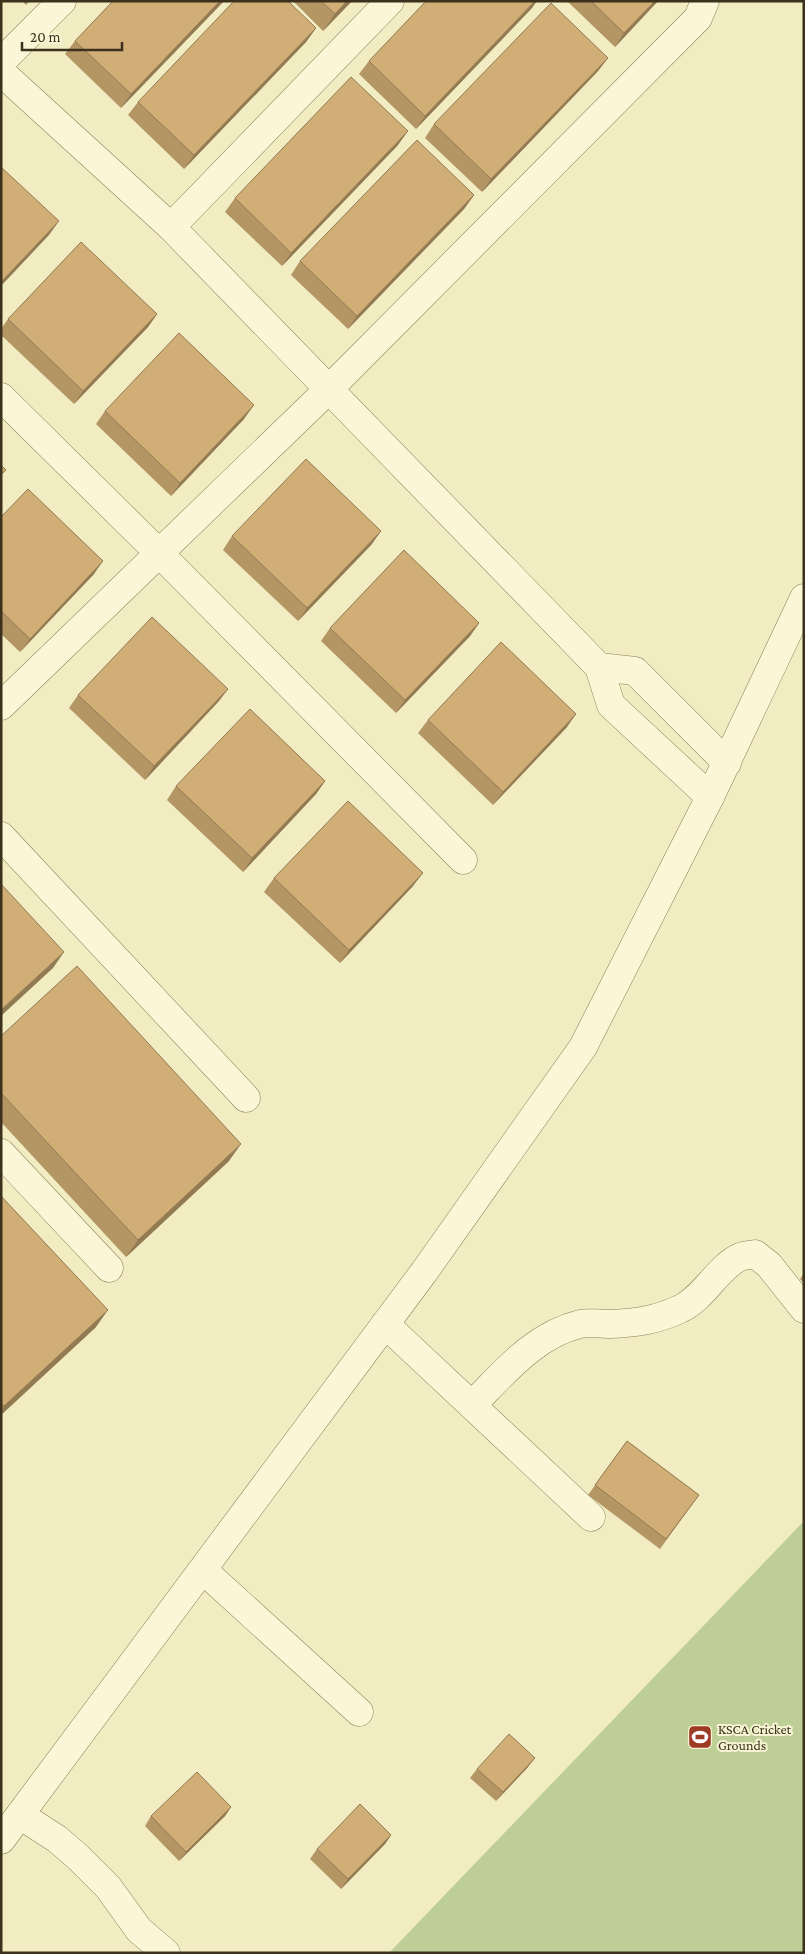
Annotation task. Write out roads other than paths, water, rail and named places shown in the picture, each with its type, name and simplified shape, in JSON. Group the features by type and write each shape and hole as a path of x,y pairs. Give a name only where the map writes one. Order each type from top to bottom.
{"street":[{"path":"1,62 62,1"},
{"path":"171,227 390,1"},
{"path":"1,706 329,389 698,18 705,1"},
{"path":"1,72 171,227 599,666 611,705 710,797"},
{"path":"1,397 160,554 463,860"},
{"path":"1,1840 386,1324 583,1047 727,763 804,598"},
{"path":"599,666 635,671 727,763"},
{"path":"1,836 246,1098"},
{"path":"1,1153 109,1268"},
{"path":"472,1406 519,1358 535,1345 581,1324 635,1323 654,1320 683,1308 710,1286 730,1264 741,1257 755,1254 769,1264 804,1309"},
{"path":"386,1324 591,1517"},
{"path":"203,1570 359,1712"},
{"path":"20,1815 57,1839 78,1857 108,1887 139,1930 166,1953"}],"place":[{"name":"KSCA Cricket Grounds","path":"700,1737"}]}
